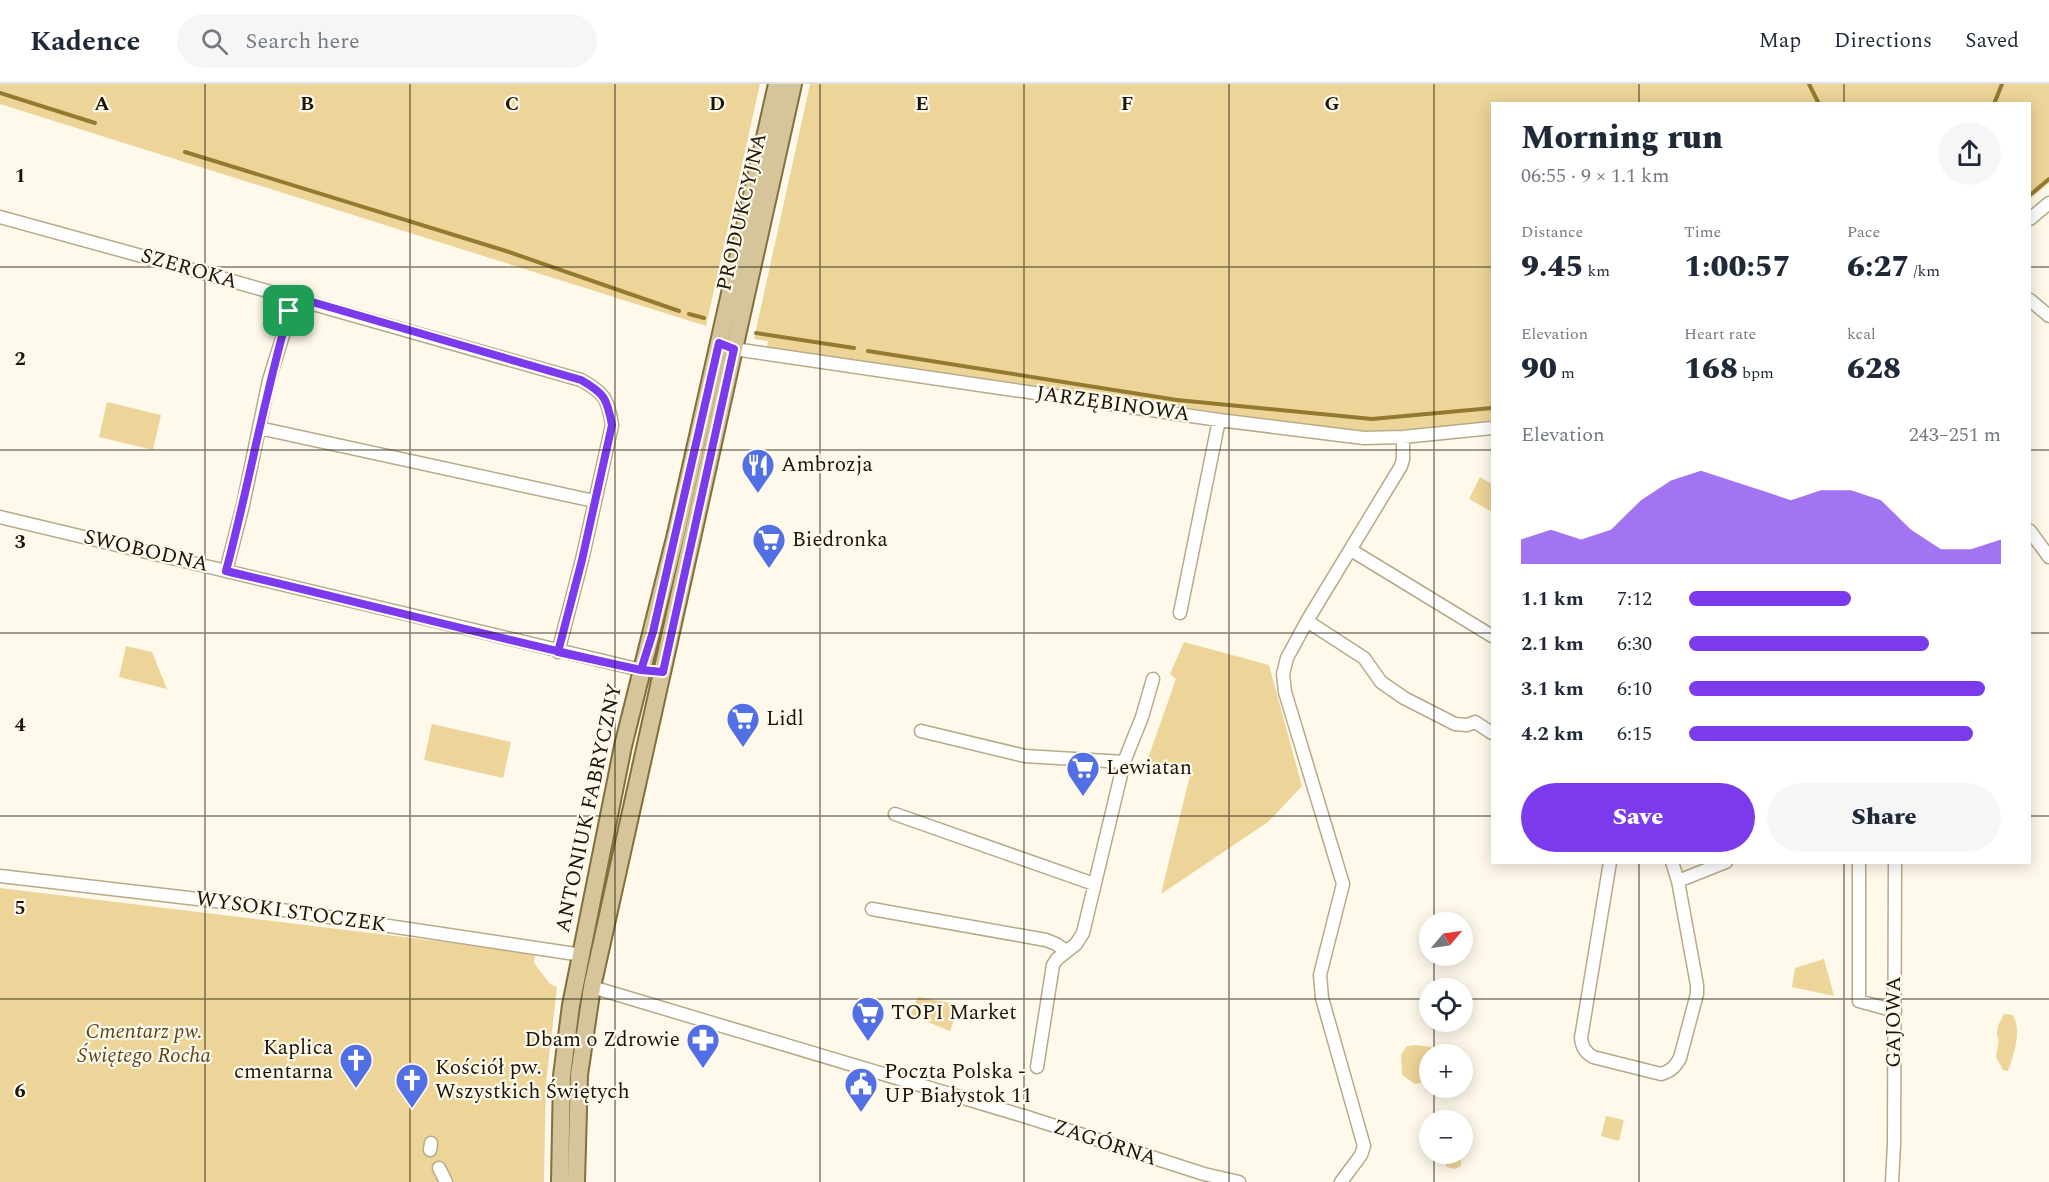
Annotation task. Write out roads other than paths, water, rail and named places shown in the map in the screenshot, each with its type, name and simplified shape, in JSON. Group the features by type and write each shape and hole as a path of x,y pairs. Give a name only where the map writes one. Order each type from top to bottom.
{"main road":[{"name":"PRODUKCYJNA","path":"727,346 777,84"},
{"name":"PRODUKCYJNA","path":"727,346 793,84"},
{"name":"ANTONIUK FABRYCZNY","path":"560,1182 562,1076 571,1005 623,746 727,346"},
{"name":"ANTONIUK FABRYCZNY","path":"576,1182 579,1075 591,987 663,672 727,346"},
{"path":"641,670 663,672"}],"street":[{"path":"2031,218 2049,203"},
{"name":"SZEROKA","path":"0,217 103,243 581,380 601,392 609,410 612,425 582,560 558,652"},
{"path":"226,571 243,505 272,370 295,297"},
{"path":"2031,301 2049,316"},
{"name":"JARZĘBINOWA","path":"727,346 1219,420 1364,438 1403,437 1491,428"},
{"path":"1180,613 1219,420"},
{"path":"259,428 594,501"},
{"path":"1341,1182 1361,1155 1364,1146 1319,981 1343,884 1283,682 1283,668 1307,621 1401,466 1403,437"},
{"name":"SWOBODNA","path":"0,517 641,670"},
{"path":"2031,532 2047,549"},
{"path":"1351,550 1491,635"},
{"path":"1307,621 1364,658 1381,682 1404,698 1442,719 1455,724 1467,725 1475,722 1491,732"},
{"path":"1037,1066 1050,974 1057,958 1076,944 1083,933 1124,762 1154,679"},
{"path":"921,731 1025,756 1124,762"},
{"path":"895,814 1094,884"},
{"path":"1610,864 1581,1044 1587,1054 1593,1057 1661,1074 1668,1072 1680,1058 1697,994 1696,970 1673,864"},
{"path":"1678,881 1721,864"},
{"path":"1859,864 1859,1001 1895,1011"},
{"name":"GAJOWA","path":"1892,1182 1895,864"},
{"name":"WYSOKI STOCZEK","path":"0,876 249,905 582,955"},
{"path":"872,909 1046,940 1066,951"},
{"name":"ZAGÓRNA","path":"591,987 1027,1117 1196,1172 1239,1182"},
{"path":"439,1168 446,1182"}],"waterway":[{"path":"1809,84 1818,102"},
{"path":"1995,102 2002,84"},
{"path":"0,93 95,123"},
{"path":"185,152 506,251 679,311"},
{"path":"2031,194 2049,179"},
{"path":"689,314 704,318"},
{"path":"756,333 854,348"},
{"path":"868,351 1177,400 1372,419 1491,408"}],"place":[{"name":"Ambrozja","path":"758,494"},
{"name":"Biedronka","path":"769,569"},
{"name":"Lidl","path":"743,748"},
{"name":"Lewiatan","path":"1083,797"},
{"name":"TOPI Market","path":"868,1042"},
{"name":"Dbam o Zdrowie","path":"703,1069"},
{"name":"Kaplica cmentarna","path":"356,1089"},
{"name":"Kościół pw. Wszystkich Świętych","path":"412,1109"},
{"name":"Poczta Polska - UP Białystok 11","path":"861,1113"}],"park label":[{"name":"Cmentarz pw. Świętego Rocha","path":"144,1044"}]}
